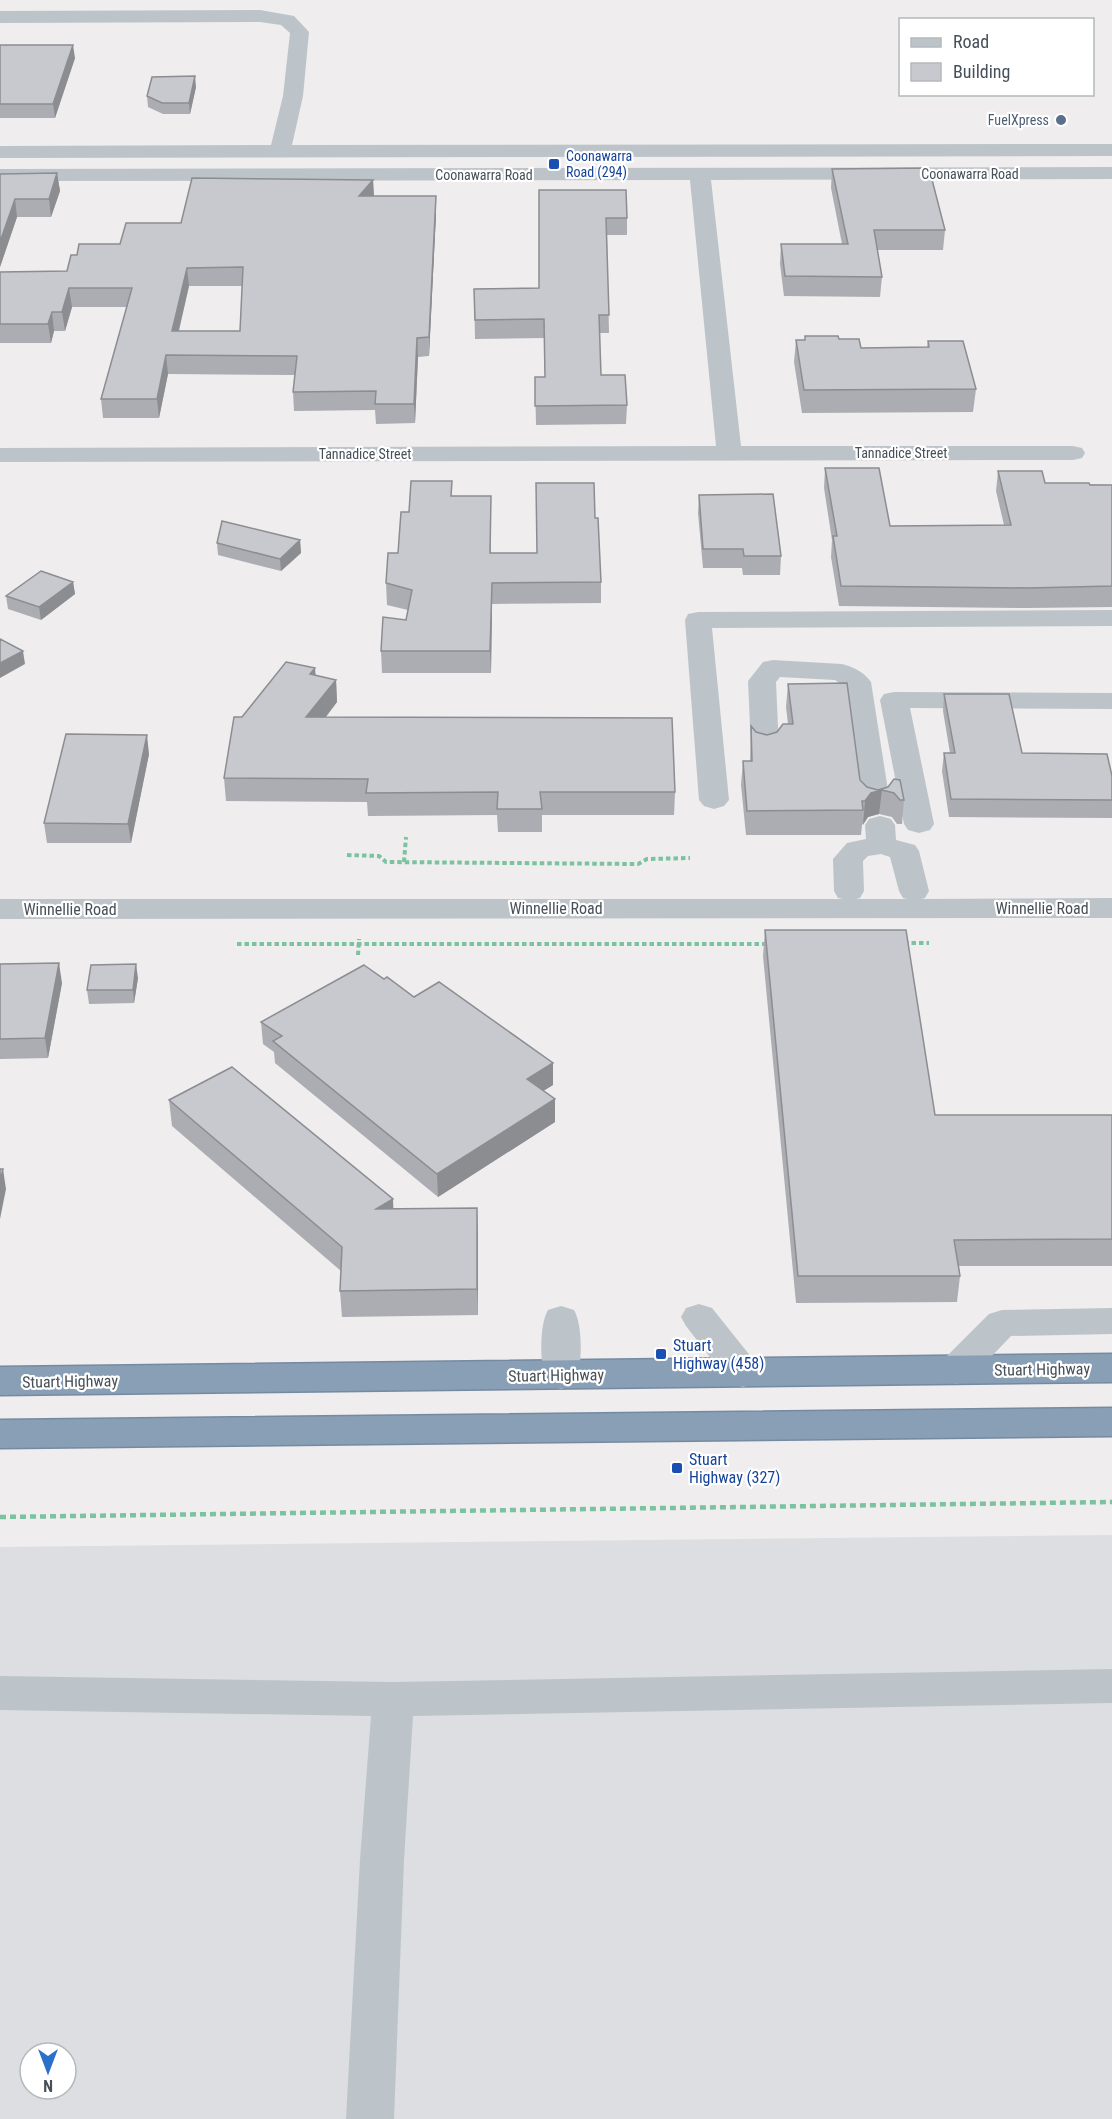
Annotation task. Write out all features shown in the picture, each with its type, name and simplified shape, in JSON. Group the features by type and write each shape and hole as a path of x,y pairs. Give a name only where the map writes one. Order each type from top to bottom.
{"highway":[{"name":"Stuart Highway","path":"0,1382 1112,1368"},
{"path":"436,1377 436,1430"},
{"path":"0,1434 1112,1422"}],"street":[{"path":"0,17 260,16 287,21 300,32 293,96 280,152"},
{"path":"997,150 1001,174"},
{"path":"0,152 1112,150"},
{"path":"66,175 76,152"},
{"path":"105,175 112,152"},
{"name":"Coonawarra Road","path":"0,176 1112,173"},
{"path":"700,174 729,453"},
{"name":"Tannadice Street","path":"0,455 1073,453"},
{"path":"714,800 698,620 1112,618"},
{"path":"765,748 762,681 773,668 842,672 857,682 879,824 904,851 914,891"},
{"path":"919,824 894,700 1112,701"},
{"path":"849,891 848,859 879,824"},
{"name":"Winnellie Road","path":"0,890 1112,892"},
{"name":"Winnellie Road","path":"0,909 1112,908"},
{"path":"699,1317 743,1373"},
{"path":"561,1320 561,1375"},
{"path":"956,1370 1002,1323 1112,1321"},
{"path":"0,1693 393,1699 1112,1686"},
{"path":"370,2119 382,1860 393,1699"}],"path":[{"path":"404,862 406,837"},
{"path":"346,855 379,856 386,862 638,864 647,859 690,858"},
{"path":"358,955 359,942"},
{"path":"237,944 448,942 776,944"},
{"path":"894,943 929,943"},
{"path":"0,1517 1112,1502"}],"shaded area":[{"path":"1112,1535 1112,2119 0,2119 0,1547"}],"building":[{"path":"0,45 73,45 53,104 0,104"},
{"path":"195,76 189,103 162,103 147,96 152,77"},
{"path":"929,168 945,230 874,230 882,277 785,276 781,244 848,244 832,169"},
{"path":"57,173 49,199 15,199 0,242 0,174"},
{"path":"192,178 373,180 359,196 436,196 429,337 417,338 414,404 375,404 376,391 293,392 297,356 166,355 157,399 101,399 132,288 69,288 62,312 52,312 48,324 0,324 0,272 67,271 71,255 77,255 79,244 120,244 126,223 181,223","holes":["243,267 240,331 172,331 187,268"]},
{"path":"539,190 626,190 627,218 606,218 609,315 599,315 601,375 625,375 627,405 535,406 535,377 545,377 544,319 475,320 474,289 539,288"},
{"path":"805,336 838,336 839,339 859,339 861,348 929,347 928,341 963,341 976,389 804,390 796,340 805,340"},
{"path":"825,468 879,468 890,526 1011,525 998,471 1042,471 1045,483 1112,485 1112,586 1029,588 841,586 833,536 837,536"},
{"path":"411,481 452,481 451,496 491,496 490,553 537,553 536,483 594,483 601,582 492,583 490,651 381,651 383,617 406,620 412,590 386,583 388,553 398,553 401,512 409,512"},
{"path":"773,494 781,556 744,556 743,549 703,549 699,495"},
{"path":"222,521 300,540 280,559 217,543"},
{"path":"41,571 73,582 39,607 6,596"},
{"path":"0,639 23,651 0,663"},
{"path":"286,662 315,668 310,674 336,680 306,717 672,718 675,792 540,792 542,809 497,809 498,792 366,793 368,779 224,778 234,717 242,717"},
{"path":"847,683 860,780 867,787 878,790 888,787 894,779 900,780 904,800 900,800 894,793 882,790 871,793 865,801 862,801 863,810 747,811 743,761 752,761 751,726 756,732 767,735 777,732 783,724 793,724 788,684"},
{"path":"944,694 1009,694 1022,753 1107,754 1112,776 1112,800 951,799 944,753 955,753"},
{"path":"66,734 147,735 128,824 44,823"},
{"path":"765,930 906,930 935,1115 1112,1115 1112,1239 954,1240 960,1276 798,1276"},
{"path":"59,963 45,1038 0,1039 0,964"},
{"path":"136,964 133,990 87,990 91,965"},
{"path":"364,965 384,979 387,977 414,997 439,982 553,1063 527,1079 555,1099 437,1174 273,1041 282,1036 261,1022"},
{"path":"232,1067 393,1199 376,1209 477,1208 477,1289 340,1291 342,1247 169,1100"}],"place":[{"name":"FuelXpress","path":"1061,120"},
{"name":"Coonawarra Road (294)","path":"554,164"},
{"name":"Stuart Highway (458)","path":"661,1354"},
{"name":"Stuart Highway (327)","path":"677,1468"}]}
